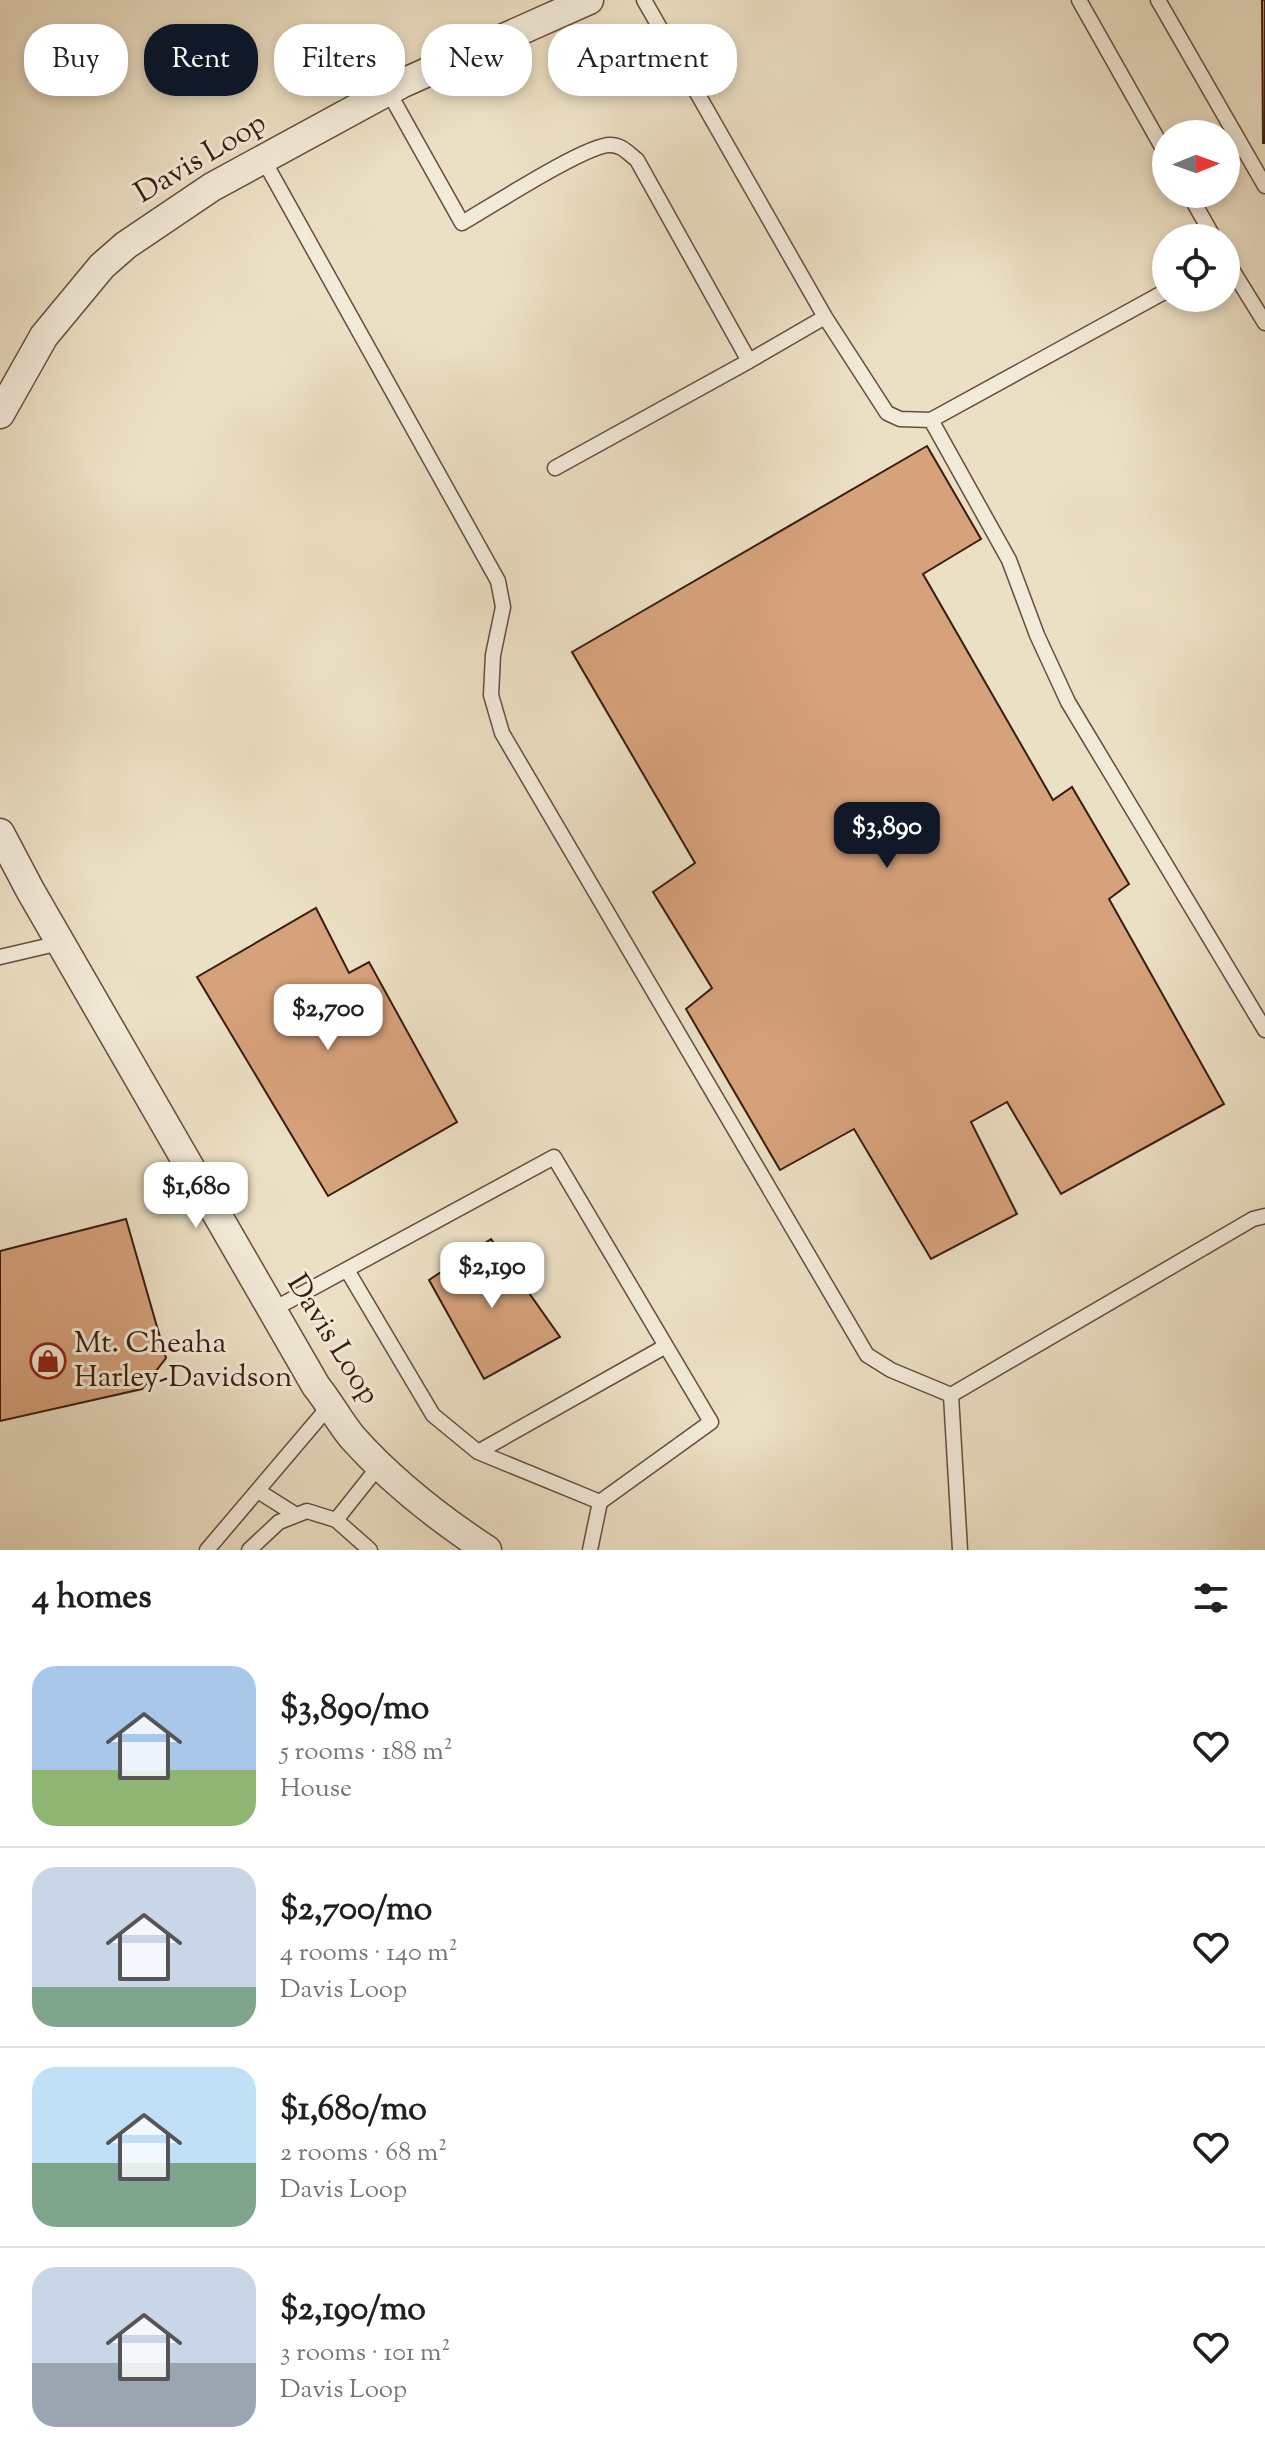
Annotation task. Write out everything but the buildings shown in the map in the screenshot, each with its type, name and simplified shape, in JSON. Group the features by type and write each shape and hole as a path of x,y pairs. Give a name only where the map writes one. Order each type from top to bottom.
{"street":[{"name":"Davis Loop","path":"405,83 589,0"},
{"name":"Davis Loop","path":"0,414 44,336 102,266 126,245 199,196 379,96"},
{"name":"Davis Loop","path":"0,833 60,943 316,1386 349,1434 379,1466 436,1516 487,1550"}],"lane":[{"path":"644,0 825,317 887,413 900,419 931,420 1152,299"},
{"path":"1079,0 1152,129"},
{"path":"1158,0 1265,186"},
{"path":"391,96 462,223 583,153 608,145 622,147 637,160 749,361"},
{"path":"263,159 498,581 503,607 493,655 491,695 502,733 867,1355 891,1370 951,1395"},
{"path":"1240,283 1265,323"},
{"path":"555,468 825,317"},
{"path":"931,420 1009,560 1037,635 1068,702 1265,1030"},
{"path":"0,957 60,943"},
{"path":"272,1310 554,1157 711,1422 600,1502 590,1550"},
{"path":"951,1395 1239,1227 1265,1216"},
{"path":"347,1270 433,1415 478,1452 600,1502"},
{"path":"478,1452 666,1346"},
{"path":"951,1395 960,1550"},
{"path":"207,1550 331,1404"},
{"path":"336,1520 379,1466"},
{"path":"258,1491 296,1515"},
{"path":"249,1550 279,1522 307,1511 336,1520 370,1550"}],"place":[{"name":"Mt. Cheaha Harley-Davidson","path":"48,1361"}]}
